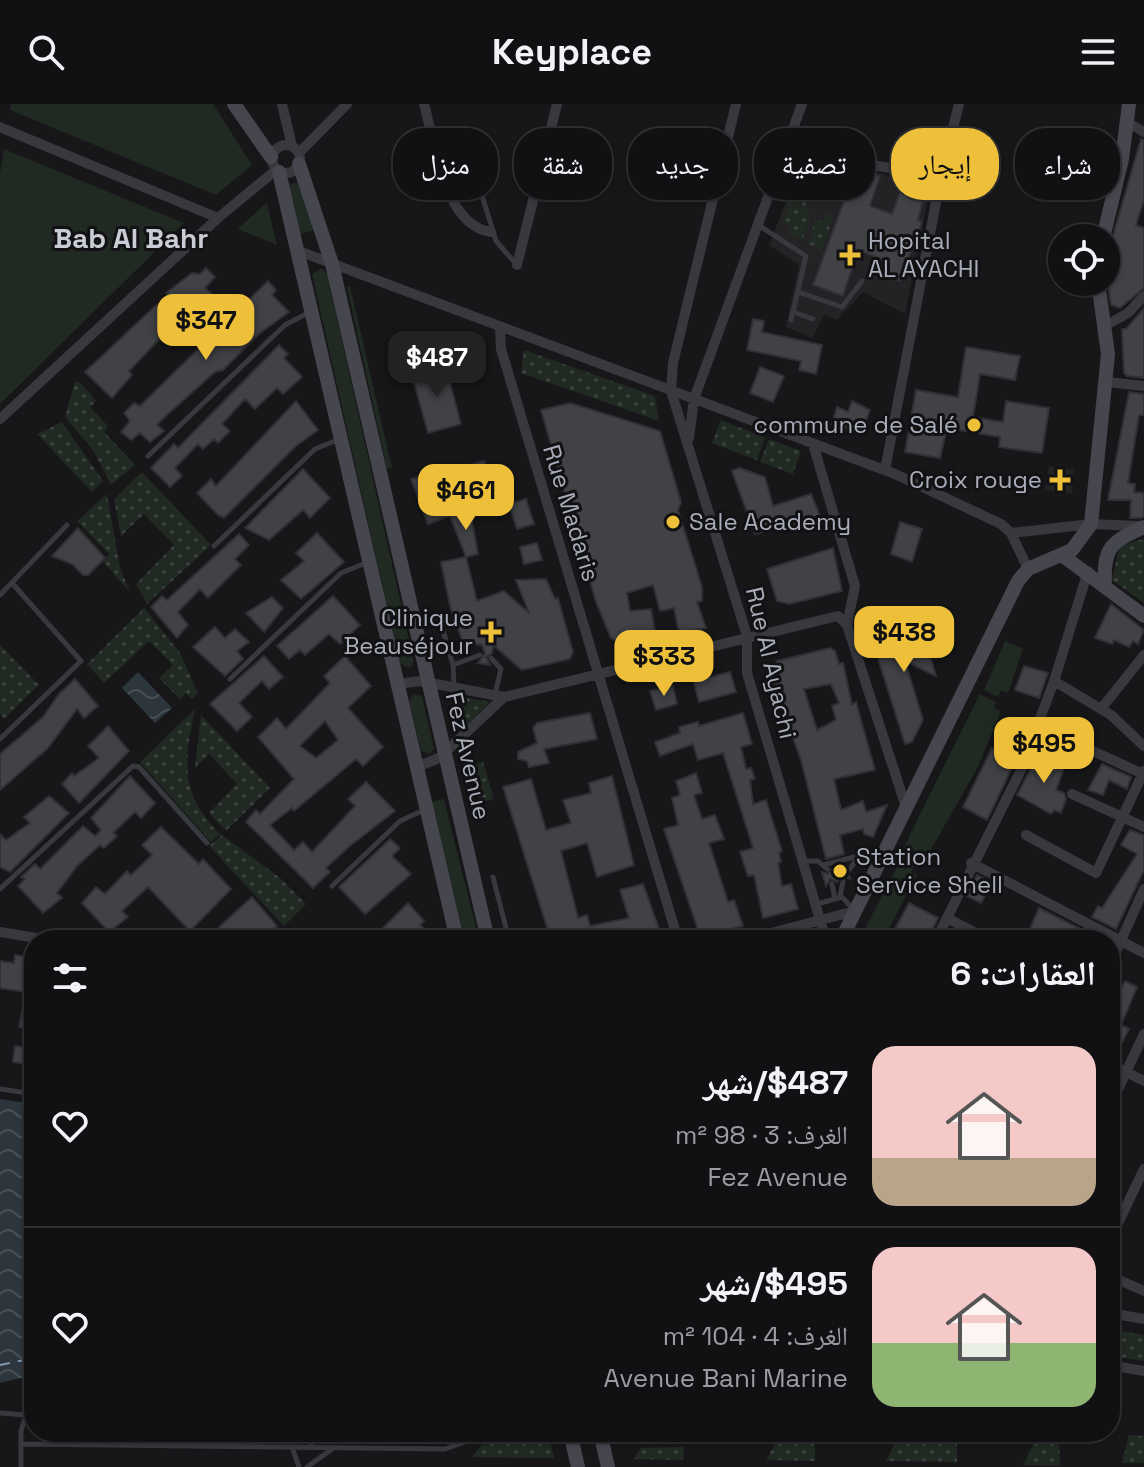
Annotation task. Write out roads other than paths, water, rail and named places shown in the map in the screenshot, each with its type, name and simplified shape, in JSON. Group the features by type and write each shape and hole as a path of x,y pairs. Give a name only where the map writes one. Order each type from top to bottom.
{"main road":[{"path":"234,104 275,166 342,438 455,930"},
{"path":"1106,224 1122,159 1129,104"},
{"name":"Fez Avenue","path":"297,154 332,264 486,930"},
{"path":"846,930 1018,581 1028,569 1063,556 1079,543 1091,524 1108,354 1100,296"},
{"path":"1105,586 1107,551 1116,540 1144,526"},
{"path":"1063,556 1088,571 1144,616"},
{"path":"572,1442 578,1467"},
{"path":"602,1442 608,1467"}],"street":[{"path":"282,104 297,154"},
{"path":"275,166 291,172 297,154 347,104"},
{"path":"424,104 431,128"},
{"path":"517,265 557,104"},
{"path":"671,391 673,363 736,104"},
{"path":"793,128 802,104"},
{"path":"953,128 959,104"},
{"path":"1127,122 1144,132"},
{"path":"0,127 218,218"},
{"path":"0,419 275,166 279,146 297,154"},
{"path":"454,200 463,219 476,228 491,232"},
{"path":"690,442 694,399 766,200"},
{"path":"885,470 936,200"},
{"path":"296,250 885,470 982,512 1011,533 1028,569"},
{"path":"1105,326 1121,318 1144,296"},
{"name":"Rue Madaris","path":"500,327 501,349 675,930"},
{"path":"1106,382 1144,386"},
{"name":"Rue Al Ayachi","path":"671,391 690,442 747,636 747,673 823,930"},
{"path":"813,444 855,586 847,625 906,807"},
{"path":"1011,533 1091,524 1144,526"},
{"path":"941,930 971,863 1002,812 1038,726 1088,571"},
{"path":"398,684 428,682 499,696 833,615 847,625"},
{"path":"1101,709 1144,655"},
{"path":"1054,681 1101,709 1144,746"},
{"path":"417,767 432,762 445,752 499,696"},
{"path":"1026,835 1096,873 1143,773 1038,726"},
{"path":"1072,794 1144,827"},
{"path":"971,863 1100,930"},
{"path":"1144,889 1121,941 1144,953"},
{"path":"782,930 855,911"},
{"path":"947,918 970,930"},
{"path":"0,932 24,936"},
{"path":"1120,1085 1144,1034"},
{"path":"1120,1069 1144,1081"},
{"path":"1120,1219 1144,1169"},
{"path":"1120,1280 1144,1291"},
{"path":"1120,1315 1144,1319"},
{"path":"1120,1367 1144,1371"}],"lane":[{"path":"483,200 491,232 502,250 517,265"},
{"path":"757,225 805,254 806,262 791,320"},
{"path":"798,292 842,307 862,281"},
{"path":"148,456 285,325 311,311"},
{"path":"793,312 813,319"},
{"path":"214,546 315,449 342,438"},
{"path":"0,595 67,525"},
{"path":"230,679 341,573 370,561"},
{"path":"0,739 81,661 12,583"},
{"path":"439,617 453,665 454,687"},
{"path":"453,665 480,655"},
{"path":"491,658 501,669 499,696"},
{"path":"0,889 133,766 139,767 207,843"},
{"path":"332,886 400,821 427,809"},
{"path":"849,870 860,855"},
{"path":"804,861 825,867 860,855 883,855"},
{"path":"493,877 506,930"},
{"path":"837,898 843,881"},
{"path":"832,884 837,898 855,911"},
{"path":"816,904 837,898"},
{"path":"0,1089 24,1093"},
{"path":"0,1413 24,1415"},
{"path":"21,1467 24,1422"},
{"path":"311,1442 311,1448"},
{"path":"21,1444 445,1449 465,1442"},
{"path":"292,1447 299,1467"},
{"path":"307,1467 333,1449"}],"water":[{"path":"138,672 172,708 155,723 122,688"},
{"path":"0,1099 24,1103 24,1377 0,1383"}],"place":[{"name":"Hopital AL AYACHI","path":"850,255"},
{"name":"commune de Salé","path":"974,425"},
{"name":"Croix rouge","path":"1060,480"},
{"name":"Sale Academy","path":"673,522"},
{"name":"Clinique Beauséjour","path":"491,632"},
{"name":"Station Service Shell","path":"840,871"}],"district":[{"name":"Bab Al Bahr","path":"131,238"}]}
